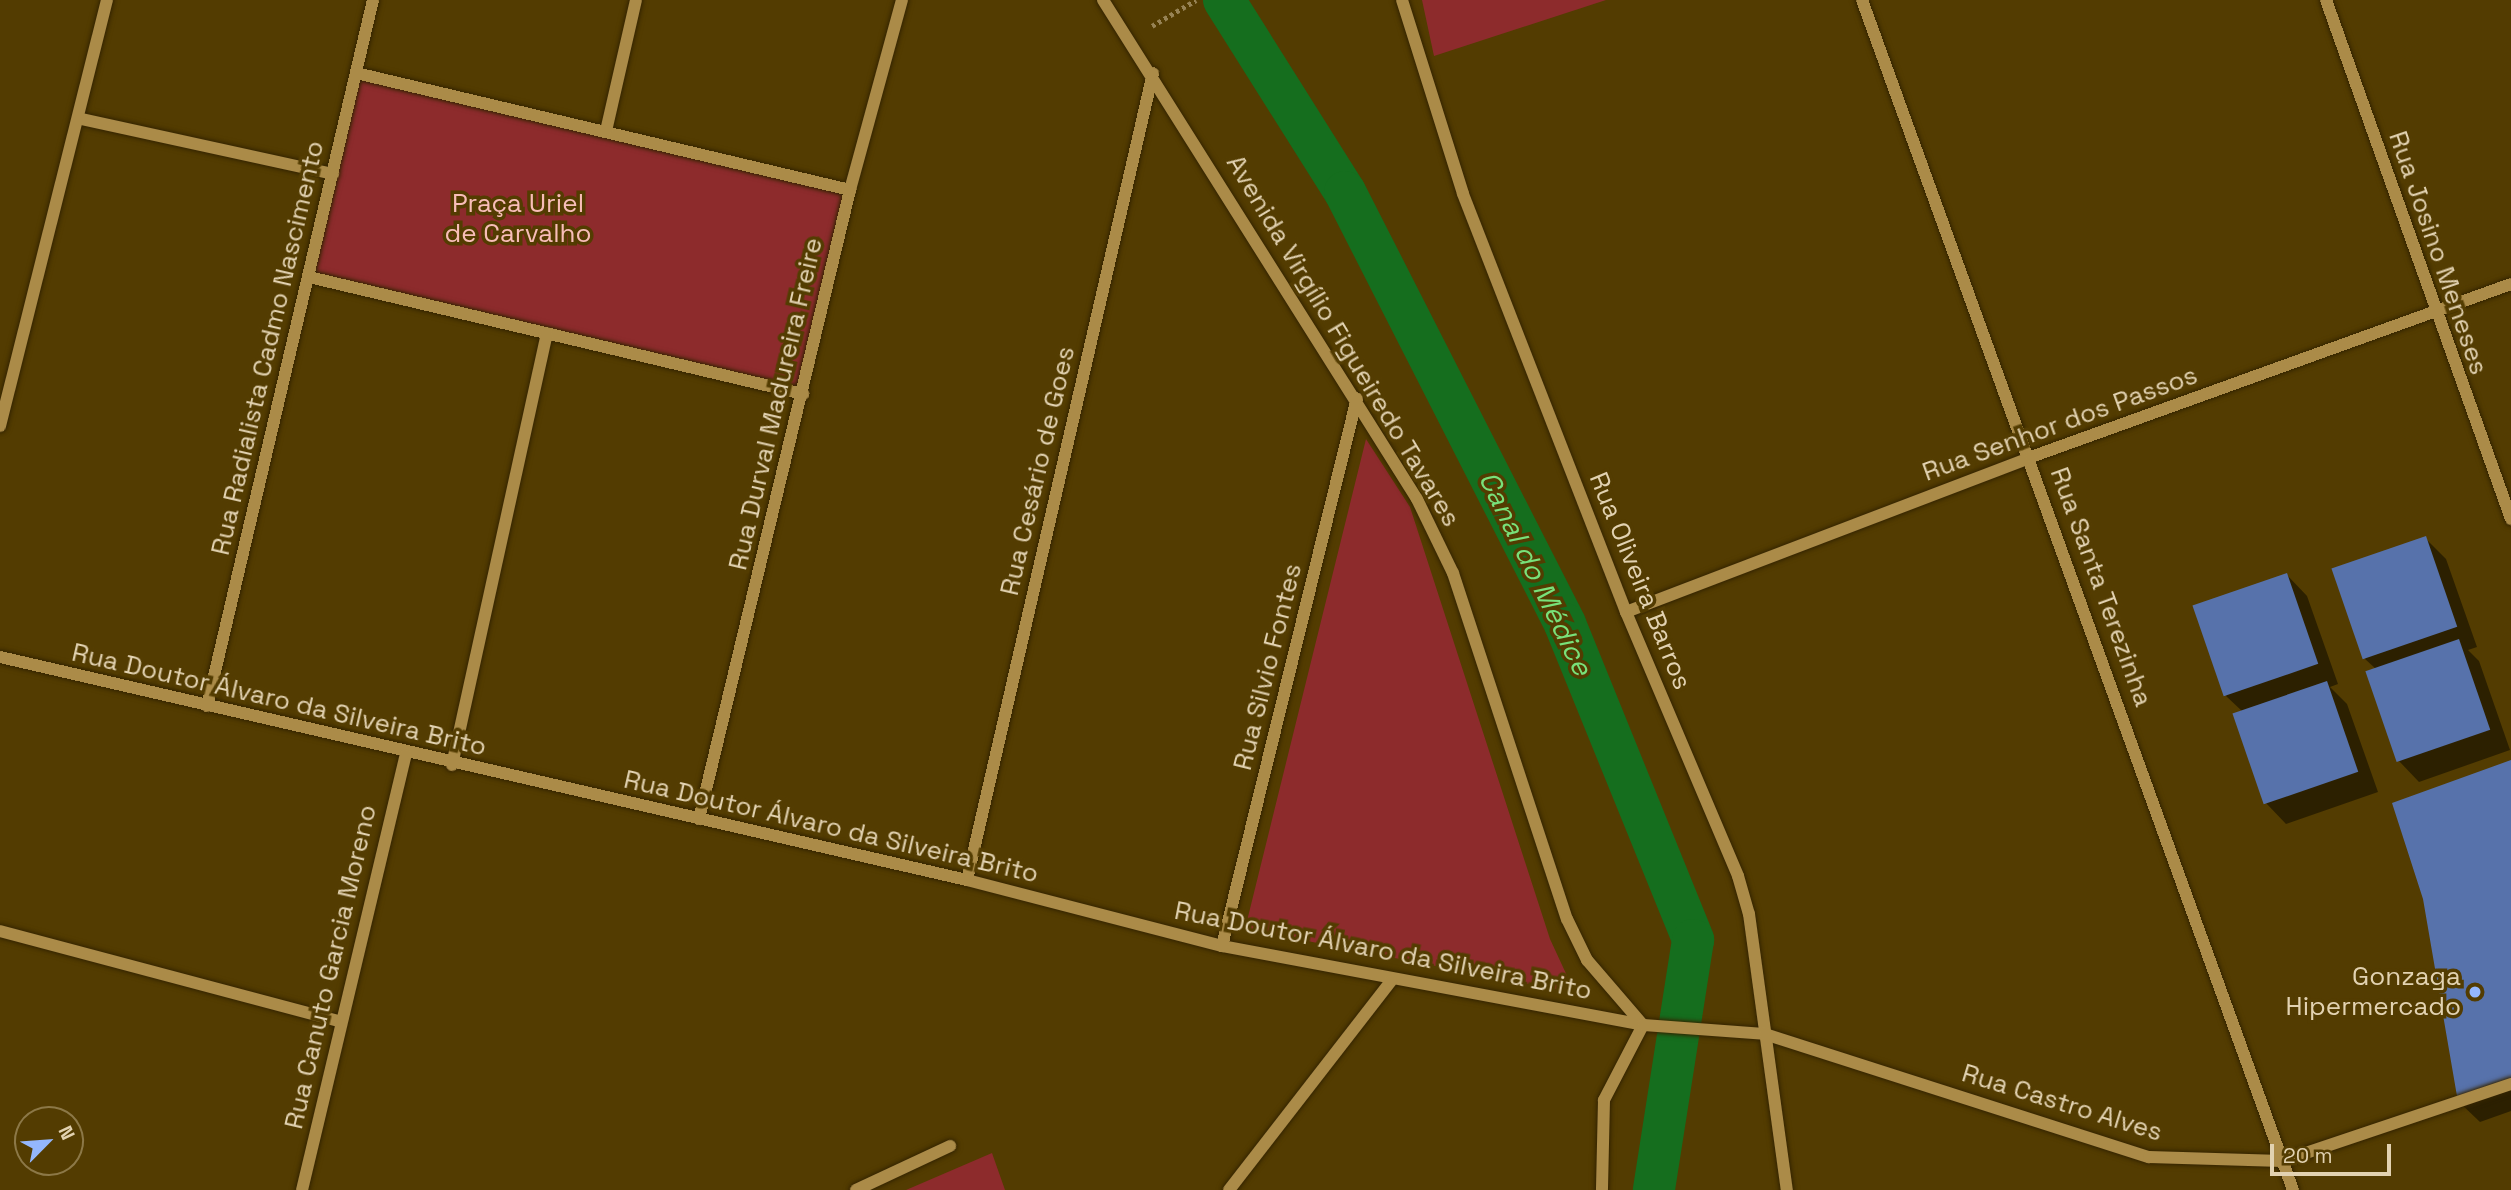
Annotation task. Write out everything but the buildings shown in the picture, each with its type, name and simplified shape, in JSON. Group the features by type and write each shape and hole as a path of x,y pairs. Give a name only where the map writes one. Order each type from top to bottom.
{"street":[{"path":"0,426 80,119 107,0"},
{"name":"Rua Radialista Cadmo Nascimento","path":"206,706 373,0"},
{"path":"606,131 636,0"},
{"name":"Rua Durval Madureira Freire","path":"699,819 850,190 902,0"},
{"name":"Avenida Virgílio Figueiredo Tavares","path":"1103,0 1153,73 1357,398 1453,573 1567,919 1587,960 1649,1025"},
{"name":"Rua Oliveira Barros","path":"1402,0 1463,194 1626,612 1738,876 1765,1034 1787,1190"},
{"name":"Rua Santa Terezinha","path":"1862,0 2031,457 2293,1190"},
{"name":"Rua Josino Meneses","path":"2326,0 2433,312 2511,519"},
{"path":"356,73 850,190"},
{"name":"Rua Cesário de Goes","path":"967,880 1153,73"},
{"path":"80,119 333,174"},
{"path":"309,277 803,394"},
{"name":"Rua Senhor dos Passos","path":"1626,612 2031,457 2511,284"},
{"path":"452,765 547,333"},
{"name":"Rua Silvio Fontes","path":"1222,946 1357,398"},
{"name":"Rua Doutor Álvaro da Silveira Brito","path":"0,657 406,755 967,880 1222,946 1391,981 1649,1025 1750,1032"},
{"name":"Rua Canuto Garcia Moreno","path":"302,1190 338,1021 406,755"},
{"path":"0,931 338,1021"},
{"path":"1229,1190 1391,981"},
{"path":"1602,1190 1604,1100 1649,1025"},
{"name":"Rua Castro Alves","path":"1750,1032 1765,1034 2150,1157 2283,1161 2511,1084"},
{"path":"856,1190 950,1146"}],"path":[{"path":"1142,33 1196,0"}],"green space":[{"path":"1422,0 1606,0 1434,56"},
{"name":"Praça Uriel de Carvalho","path":"356,73 851,187 804,391 309,277"},
{"path":"1366,439 1410,507 1550,939 1575,993 1245,929"},
{"path":"992,1153 1005,1190 906,1190"}],"waterway":[{"name":"Canal do Médice","path":"1224,0 1345,192 1565,624 1693,940 1654,1190"}],"place":[{"name":"Gonzaga Hipermercado","path":"2475,992"}]}
